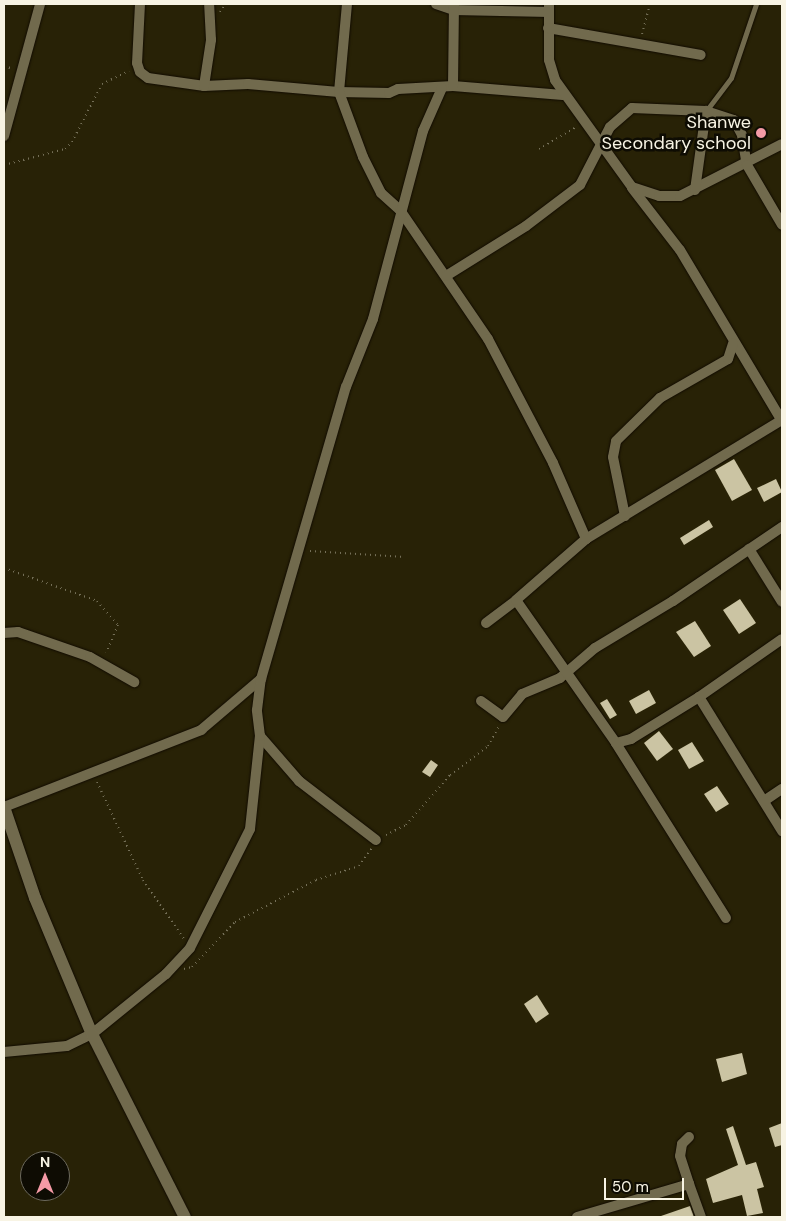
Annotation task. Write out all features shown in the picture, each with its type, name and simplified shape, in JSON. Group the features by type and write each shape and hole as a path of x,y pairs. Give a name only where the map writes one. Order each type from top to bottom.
{"street":[{"path":"4,136 40,4"},
{"path":"140,4 136,54 144,76 204,86 248,84 339,92 388,94 398,89 453,86 563,94"},
{"path":"204,86 211,40 209,4"},
{"path":"347,4 339,92 352,131 381,193 400,210 488,339 526,409 586,539"},
{"path":"436,4 454,7 549,8 550,70 563,94 680,250 733,344 782,420 586,539 516,600 486,623"},
{"path":"453,86 454,7"},
{"path":"548,28 701,55"},
{"path":"4,1052 51,1050 92,1034 166,974 190,948 250,828 260,736 257,710 261,679 297,550 346,388 373,319 400,210 423,131 442,88"},
{"path":"446,276 526,226 580,185 619,116 632,108 706,111 734,120 742,135 747,165 782,225"},
{"path":"695,190 706,111"},
{"path":"632,187 659,196 695,190 747,165 782,144"},
{"path":"625,516 613,457 616,441 660,398 728,359 733,344"},
{"path":"482,701 503,717 522,694 568,673 595,648 673,602 782,527"},
{"path":"749,549 782,602"},
{"path":"516,600 616,743 726,918"},
{"path":"4,632 27,634 101,663 134,682"},
{"path":"616,743 631,739 699,697 782,639"},
{"path":"185,1217 92,1034 35,898 4,807 201,730 261,679"},
{"path":"699,697 782,830"},
{"path":"260,736 300,781 376,840"},
{"path":"764,801 782,789"},
{"path":"689,1137 682,1144 680,1156 701,1217"},
{"path":"577,1217 689,1184"}],"lane":[{"path":"706,111 731,78 756,4"}],"path":[{"path":"639,44 650,4"},
{"path":"4,166 65,149 72,142 102,84 124,76 136,54"},
{"path":"539,149 584,121"},
{"path":"297,550 405,557"},
{"path":"4,568 82,593 110,613 118,629 101,663"},
{"path":"166,974 192,967 235,922 252,912 324,876 364,864 376,840 406,825 450,774 492,741 503,717"},
{"path":"92,771 144,880 190,948"}],"building":[{"path":"734,459 752,490 732,501 715,470"},
{"path":"776,479 782,492 764,502 757,488"},
{"path":"709,520 713,527 684,545 680,538"},
{"path":"740,599 756,623 739,634 723,610"},
{"path":"695,621 711,646 694,657 676,632"},
{"path":"649,690 656,703 636,714 629,701"},
{"path":"607,699 617,715 610,719 600,703"},
{"path":"659,731 673,749 657,761 644,743"},
{"path":"692,742 704,761 689,769 678,750"},
{"path":"431,760 438,765 430,777 422,772"},
{"path":"717,786 729,804 716,812 704,794"},
{"path":"537,995 549,1014 536,1023 524,1004"},
{"path":"742,1053 747,1074 722,1082 716,1059"},
{"path":"782,1123 782,1145 775,1147 769,1128"},
{"path":"733,1126 746,1165 756,1162 764,1187 757,1189 763,1213 747,1216 742,1195 713,1203 706,1179 738,1165 726,1129"},
{"path":"690,1206 694,1217 661,1217 661,1216"}],"place":[{"name":"Shanwe Secondary school","path":"761,133"}]}
